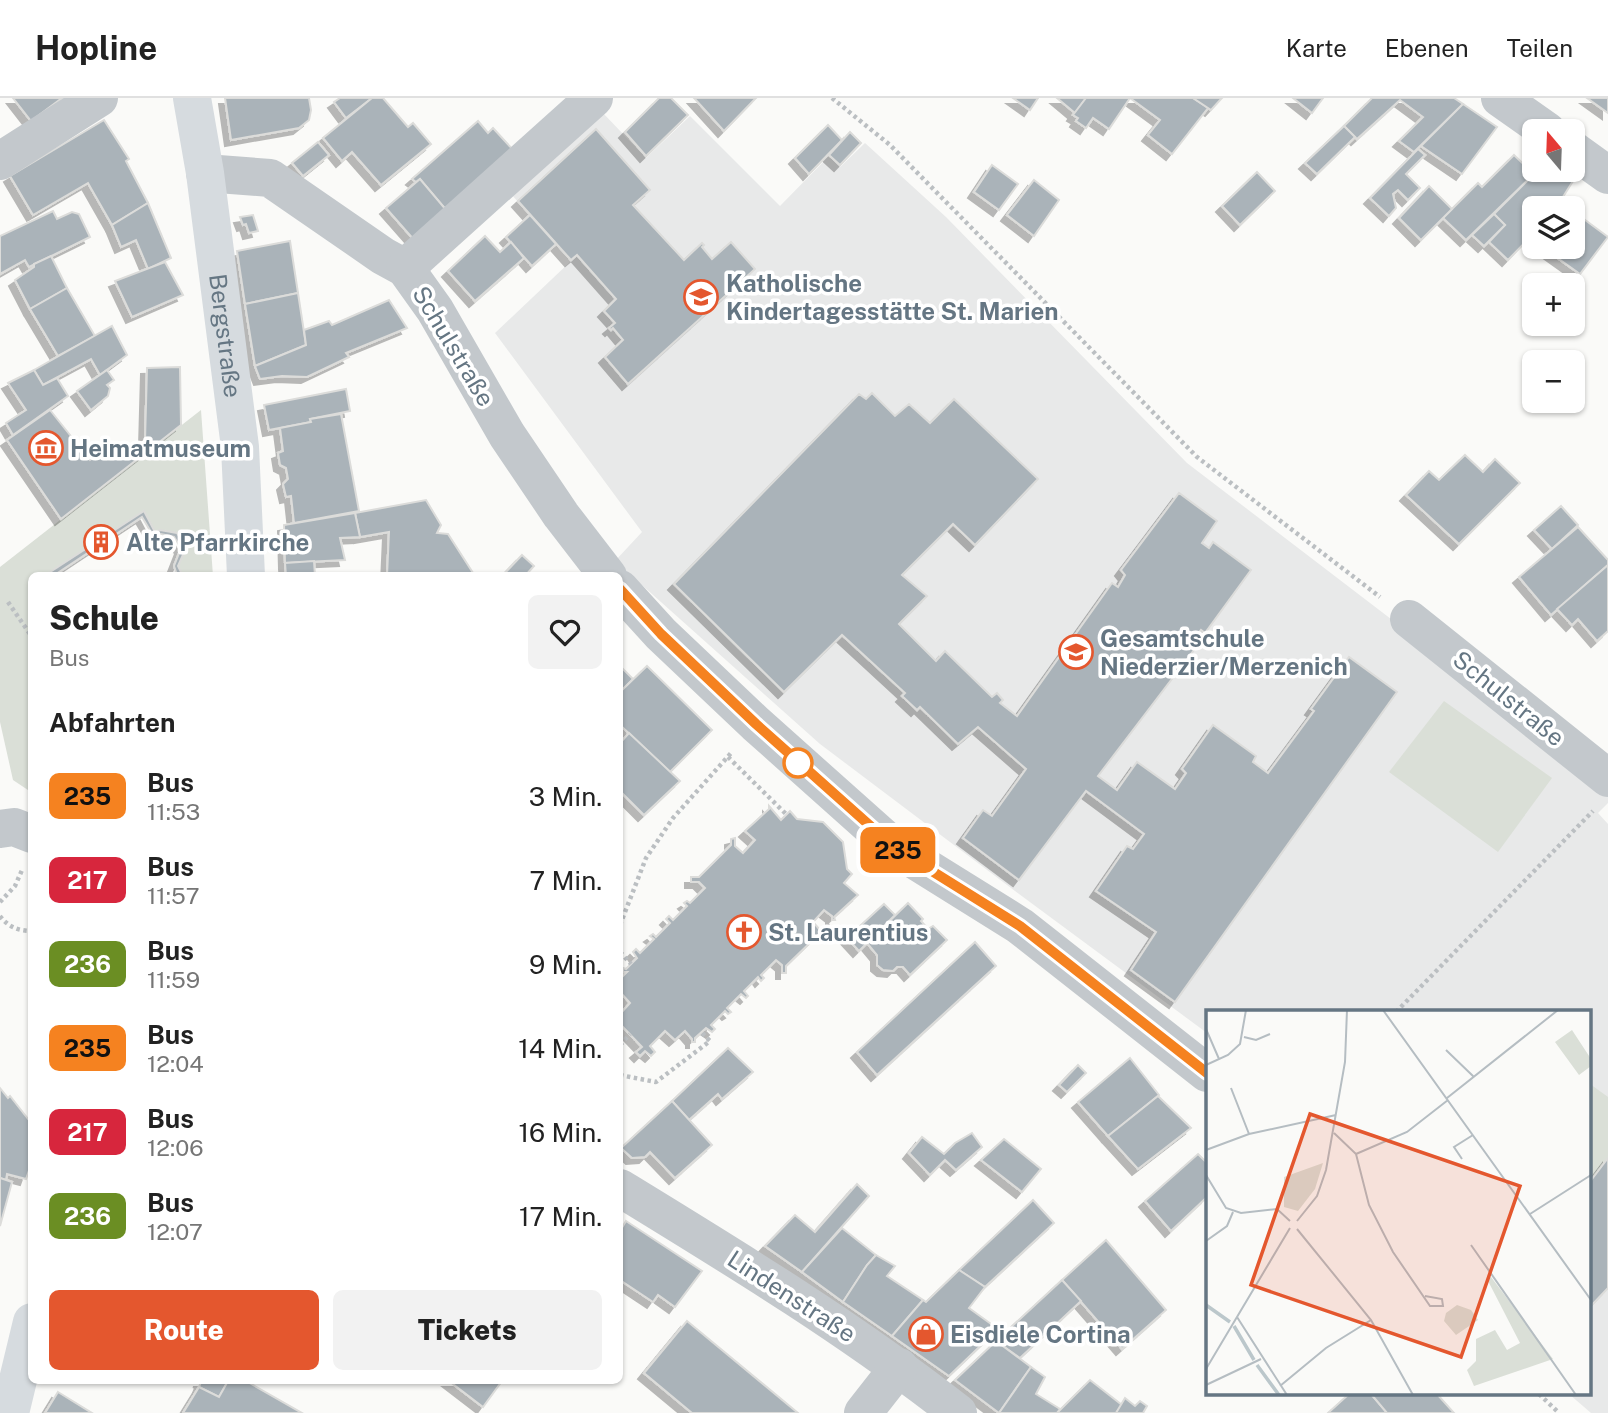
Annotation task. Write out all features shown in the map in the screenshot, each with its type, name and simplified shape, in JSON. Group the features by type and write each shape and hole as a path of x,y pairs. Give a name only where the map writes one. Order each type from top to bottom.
{"street":[{"path":"0,160 99,98"},
{"name":"Bergstraße","path":"192,98 205,173 240,447 246,572"},
{"path":"405,268 594,98"},
{"path":"1500,98 1530,119"},
{"path":"1586,159 1608,175"},
{"name":"Schulstraße","path":"205,173 270,178 383,256 405,268 435,310 507,435 561,515 605,572"},
{"path":"623,592 661,634 756,724 895,848 1020,926 1206,1072"},
{"name":"Schulstraße","path":"1409,619 1603,792"},
{"path":"0,829 14,827 28,832"},
{"name":"Lindenstraße","path":"623,1190 761,1274 899,1367 958,1413"},
{"path":"10,1413 28,1339"},
{"path":"863,1413 899,1367"}],"path":[{"path":"832,98 891,145 1196,457 1409,619"},
{"path":"8,601 28,631"},
{"path":"623,917 646,858 673,818 756,724"},
{"path":"728,757 787,815"},
{"path":"1398,1010 1603,792"},
{"path":"0,916 5,923 21,931 28,931"},
{"path":"623,955 631,964"},
{"path":"623,1076 656,1082 709,1041 701,1032"},
{"path":"623,1042 630,1034"},
{"path":"1541,1396 1559,1413"}],"shaded area":[{"name":"Gesamtschule Niederzier/Merzenich","path":"602,112 646,158 690,116 780,206 829,156 840,167 865,143 946,217 1187,463 1608,785 1608,803 1598,813 1608,824 1608,1413 1591,1413 1571,1396 1590,1396 1590,1010 1206,1010 1206,1032 820,744 615,561 642,532 495,333 571,261 511,194"},
{"path":"201,410 213,572 181,572 178,566 186,548 177,533 160,530 155,532 143,512 50,572 28,572 28,790 13,780 0,722 0,567"},
{"path":"1444,701 1552,778 1498,852 1389,772"},
{"path":"1590,1084 1608,1097 1608,1158 1590,1182"}],"building":[{"path":"13,98 62,98 31,121"},
{"path":"225,98 309,98 309,120 299,128 231,140"},
{"path":"340,98 372,98 346,118 334,102"},
{"path":"372,98 383,98 408,127 413,123 431,144 381,185 352,152 342,161 323,138"},
{"path":"659,98 671,98 688,115 646,156 625,132"},
{"path":"694,98 756,98 724,131"},
{"path":"1013,98 1038,98 1030,110"},
{"path":"1057,98 1086,98 1075,113"},
{"path":"1086,98 1130,98 1109,129 1093,118 1086,128 1076,121 1078,118 1073,115"},
{"path":"1130,98 1193,98 1208,108 1172,154 1148,135 1160,120"},
{"path":"1193,98 1222,98 1211,110"},
{"path":"1293,98 1323,98 1312,113"},
{"path":"1372,98 1454,98 1463,104 1414,152 1399,141 1423,117 1400,100 1357,139 1344,126"},
{"path":"1587,98 1608,98 1608,113"},
{"path":"1463,104 1497,127 1462,174 1421,146"},
{"path":"104,120 129,159 126,161 148,203 112,225 88,183 33,215 10,176"},
{"path":"478,121 488,133 493,128 515,152 447,211 420,179 416,182 412,179"},
{"path":"828,125 842,140 809,174 795,158"},
{"path":"1344,126 1355,137 1317,174 1305,163"},
{"path":"596,129 650,190 633,205 684,260 702,243 702,247 712,259 731,242 755,269 628,384 605,357 623,340 613,328 609,328 615,323 604,311 616,299 577,255 571,260 518,201"},
{"path":"850,132 861,143 840,165 829,155"},
{"path":"318,142 329,155 303,176 292,163"},
{"path":"1418,149 1425,155 1406,174 1420,188 1408,200 1398,190 1393,194 1396,208 1389,216 1370,198"},
{"path":"1514,155 1522,163 1522,182 1526,182 1466,240 1443,218 1478,183 1482,187"},
{"path":"992,165 1018,184 999,210 974,192"},
{"path":"1257,172 1275,191 1240,225 1222,206"},
{"path":"420,179 447,211 415,241 386,208"},
{"path":"1034,180 1059,200 1034,236 1007,215"},
{"path":"1526,182 1572,182 1564,196 1522,196 1522,245 1508,260 1489,242 1505,225 1494,214"},
{"path":"1429,186 1452,209 1421,240 1399,218"},
{"path":"148,203 171,258 148,269 136,240 121,247 112,225"},
{"path":"53,211 57,219 72,212 79,214 90,237 29,267 25,260 0,274 0,236"},
{"path":"1494,214 1505,225 1484,246 1472,235"},
{"path":"253,215 258,231 249,233 240,217"},
{"path":"530,215 556,244 532,266 506,237"},
{"path":"1585,220 1608,237 1579,273 1559,259 1585,259"},
{"path":"485,236 500,252 511,242 524,258 475,301 448,271"},
{"path":"290,241 298,293 245,304 237,251"},
{"path":"51,256 67,288 30,309 15,280 34,267 34,264"},
{"path":"165,262 183,295 132,317 115,281"},
{"path":"67,288 95,336 58,356 30,309"},
{"path":"298,293 306,345 255,366 245,304"},
{"path":"389,300 407,328 346,353 349,357 307,377 260,379 255,366 306,345 304,330 329,321 332,325"},
{"path":"112,326 127,355 100,375 91,359 43,385 34,370"},
{"name":"Heimatmuseum","path":"180,367 181,425 61,519 7,440 50,410 90,460 118,442 127,453 145,441 147,368"},
{"path":"34,370 43,385 57,378 68,396 13,435 6,423 26,410 8,383"},
{"path":"107,370 114,380 107,385 110,388 108,396 91,410 77,391"},
{"path":"346,389 350,411 269,430 264,405"},
{"path":"872,393 895,416 909,404 930,423 954,399 1038,479 975,545 953,524 902,575 927,596 899,624 936,661 945,651 992,697 997,693 1003,700 1000,703 1017,716 1112,583 1118,587 1125,575 1121,570 1179,493 1217,521 1202,543 1209,548 1213,542 1251,570 1205,633 1201,630 1192,641 1197,646 1098,776 1117,790 1137,762 1175,789 1186,773 1182,769 1213,725 1256,756 1253,762 1268,773 1314,711 1311,709 1349,657 1397,692 1175,1002 1131,970 1156,932 1096,891 1127,846 1133,849 1144,834 1086,791 1019,880 963,838 983,810 992,816 1026,769 978,727 958,744 920,707 917,710 902,696 905,693 842,635 784,692 674,584 859,394 866,399"},
{"path":"341,414 359,511 294,523 291,496 286,497 283,484 288,479 286,468 280,465 278,453 283,451 280,428"},
{"path":"1465,455 1483,472 1495,459 1520,483 1459,544 1406,495 1429,471 1439,480"},
{"path":"426,500 441,525 437,533 448,534 472,572 387,572 389,532 360,537 355,513"},
{"path":"1561,506 1578,525 1552,549 1534,530"},
{"name":"Alte Pfarrkirche","path":"144,511 155,532 160,530 177,533 186,548 178,566 181,572 176,572 174,566 181,548 174,537 161,534 154,537 142,517 59,572 50,572"},
{"path":"355,513 360,537 340,538 345,560 285,563 284,525"},
{"path":"1578,527 1608,560 1608,565 1551,615 1519,577"},
{"path":"522,555 534,566 529,572 506,572"},
{"path":"314,561 315,572 286,572 285,563"},
{"path":"1608,565 1608,631 1597,641 1578,619 1572,625 1557,609"},
{"path":"647,666 712,730 670,772 623,728 623,689"},
{"path":"623,669 633,679 623,689"},
{"path":"629,733 680,781 644,815 623,794 623,740"},
{"name":"St. Laurentius","path":"769,806 781,820 790,811 797,819 823,822 843,842 847,869 852,874 844,883 858,895 834,917 835,920 824,910 813,922 820,930 826,930 826,934 819,934 786,966 786,973 782,973 782,965 776,960 761,975 764,978 761,981 758,977 744,991 748,996 746,998 741,994 727,1008 731,1012 728,1014 725,1011 711,1025 715,1029 712,1032 706,1028 695,1038 695,1042 692,1042 685,1031 675,1040 665,1031 650,1046 655,1052 651,1056 645,1051 640,1056 636,1052 642,1047 623,1027 623,1011 630,1003 623,995 623,976 627,972 623,972 623,968 626,969 637,958 633,952 636,949 640,953 654,939 650,936 653,934 656,937 670,923 666,919 669,916 673,920 687,906 684,903 690,903 705,888 699,882 691,882 691,877 699,877 731,845 731,839 735,838 735,846 743,853 755,840 745,831"},
{"path":"908,903 923,919 921,921 928,929 933,926 947,940 910,975 903,967 897,967 893,971 883,970 877,965 877,955 867,943"},
{"path":"884,904 895,915 859,951 847,938"},
{"path":"975,942 996,966 877,1075 857,1052"},
{"path":"728,1048 753,1072 722,1099 718,1094 689,1120 672,1101"},
{"path":"1130,1058 1159,1095 1108,1136 1078,1102"},
{"path":"1078,1065 1086,1073 1067,1092 1059,1085"},
{"path":"0,1088 28,1119 28,1173 26,1179 7,1174 6,1180 0,1178"},
{"path":"1158,1096 1191,1128 1138,1169 1108,1136"},
{"path":"672,1101 712,1145 675,1178 650,1152 645,1157 632,1158 623,1150 623,1146"},
{"path":"972,1133 982,1147 956,1170 945,1160 930,1175 909,1153 922,1137 944,1154 955,1143"},
{"path":"1004,1139 1041,1169 1022,1192 981,1160"},
{"path":"1198,1154 1206,1162 1206,1198 1171,1231 1145,1201"},
{"path":"1608,1158 1608,1288 1590,1307 1590,1182"},
{"path":"0,1178 12,1182 0,1226"},
{"path":"857,1184 869,1196 802,1272 765,1246 795,1215 815,1232"},
{"path":"1033,1200 1054,1223 985,1287 959,1270"},
{"path":"626,1221 702,1271 675,1307 658,1295 653,1302 623,1282 623,1226"},
{"path":"842,1228 876,1255 843,1302 802,1272"},
{"path":"1106,1240 1166,1310 1122,1349 1062,1280"},
{"path":"876,1255 895,1266 887,1276 923,1300 892,1336 843,1302"},
{"path":"959,1270 985,1287 969,1308 998,1329 949,1376 892,1336 923,1300 926,1302"},
{"path":"1062,1280 1081,1301 1020,1358 996,1341"},
{"path":"687,1321 798,1413 692,1413 644,1373"},
{"path":"996,1341 1031,1367 999,1413 955,1380"},
{"path":"1031,1367 1045,1377 1036,1394 1060,1409 1057,1413 999,1413"},
{"path":"1090,1380 1122,1405 1116,1413 1057,1413"},
{"path":"200,1384 226,1384 219,1397 199,1387"},
{"path":"226,1384 251,1384 302,1413 183,1413 199,1387 219,1397"},
{"path":"453,1384 500,1384 483,1407"},
{"path":"58,1392 92,1413 45,1413"},
{"path":"1347,1396 1373,1396 1387,1413 1328,1413"},
{"path":"1373,1396 1439,1396 1454,1413 1387,1413"},
{"path":"1125,1398 1135,1406 1140,1401 1147,1406 1143,1413 1116,1413"}],"bus line":[{"name":"235","path":"623,592 661,634 756,724 895,848 1020,926 1206,1072"}],"place":[{"name":"Katholische Kindertagesstätte St. Marien","path":"701,297"},
{"name":"Heimatmuseum","path":"46,448"},
{"name":"Alte Pfarrkirche","path":"101,542"},
{"name":"Gesamtschule Niederzier/Merzenich","path":"1076,652"},
{"name":"St. Laurentius","path":"744,932"},
{"name":"Eisdiele Cortina","path":"926,1334"}]}
